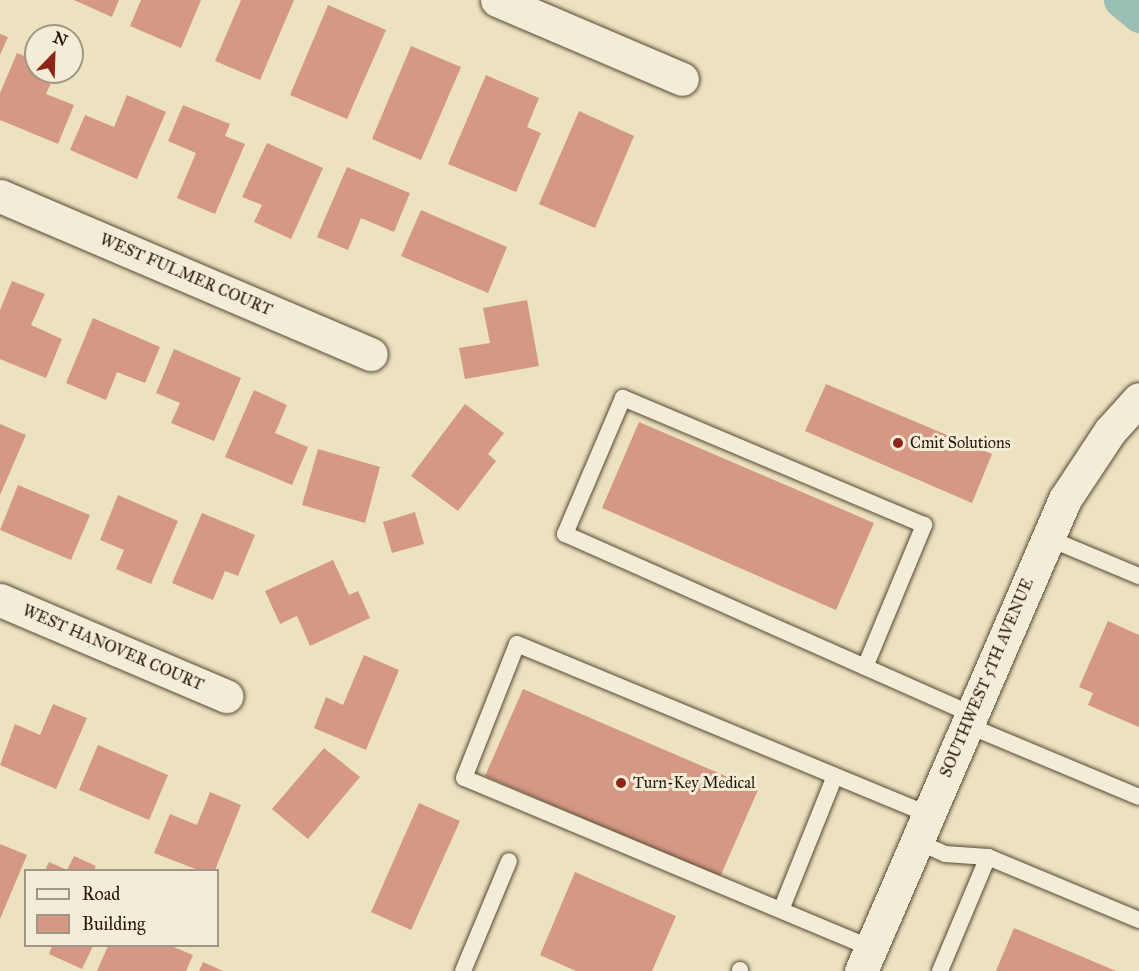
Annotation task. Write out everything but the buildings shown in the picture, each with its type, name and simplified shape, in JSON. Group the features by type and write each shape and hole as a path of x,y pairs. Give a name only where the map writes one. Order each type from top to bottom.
{"street":[{"path":"497,0 682,79"},
{"name":"WEST FULMER COURT","path":"0,196 371,354"},
{"name":"SOUTHWEST 5TH AVENUE","path":"866,960 1048,538 1086,464 1139,399"},
{"name":"WEST HANOVER COURT","path":"0,600 226,696"}],"lane":[{"path":"865,667 924,525 623,398 565,534 865,667 969,720 1139,797"},
{"path":"1048,538 1139,576"},
{"path":"866,960 781,910 464,778 516,644 835,776 922,828 945,854 988,857 1139,920"},
{"path":"781,910 835,776"},
{"path":"940,971 988,857"},
{"path":"463,971 509,861"}],"waterway":[{"path":"1120,0 1139,16"}],"place":[{"name":"Cmit Solutions","path":"898,443"},
{"name":"Turn-Key Medical","path":"621,783"}]}
